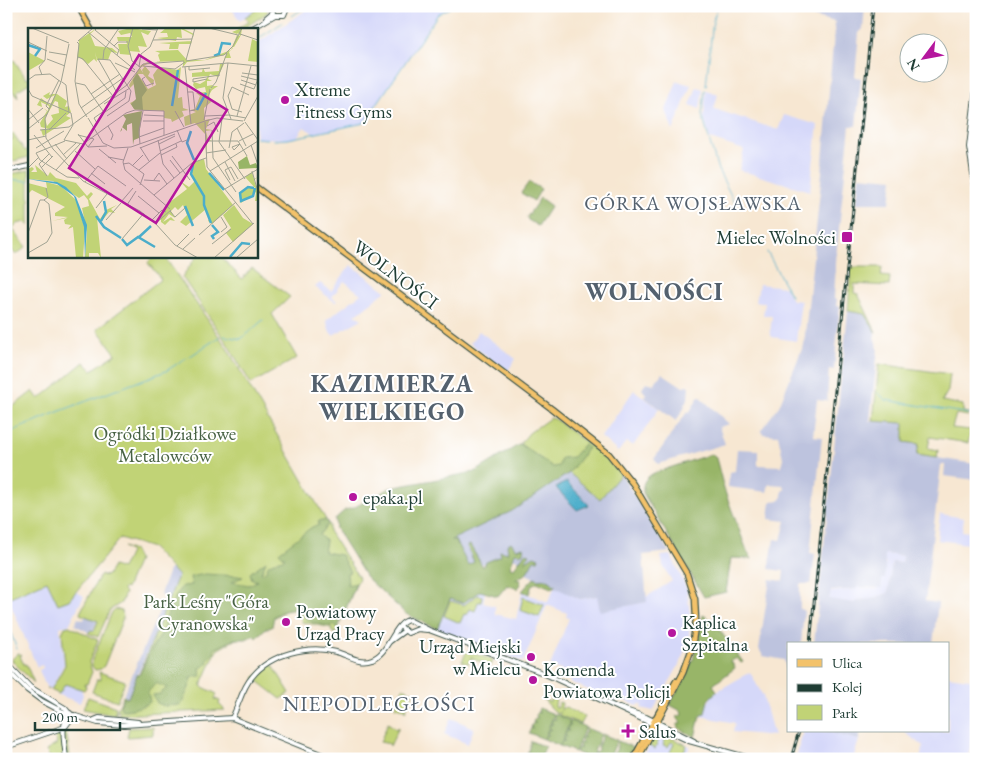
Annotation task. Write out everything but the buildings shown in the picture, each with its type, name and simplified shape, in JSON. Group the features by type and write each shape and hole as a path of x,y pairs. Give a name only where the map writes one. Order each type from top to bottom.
{"main road":[{"path":"78,6 89,28"},
{"name":"WOLNOŚCI","path":"258,189 564,419 609,454 628,476 687,574 696,609 694,637 687,663 654,723"},
{"path":"633,759 654,723"},
{"path":"638,759 654,723"}],"street":[{"path":"253,28 274,13 275,6"},
{"path":"274,13 284,15 286,7"},
{"path":"976,88 969,147 976,193"},
{"path":"6,171 28,166"},
{"path":"232,718 252,676 280,657 296,651 317,649 337,652 362,662 370,660 381,655 389,642 402,629 402,622 407,620 543,673 699,744 753,759"},
{"path":"415,624 415,630"},
{"path":"402,629 409,633 415,630 429,630"},
{"path":"6,662 30,687 65,708 71,714"},
{"path":"6,669 18,682 42,701 64,712 94,720 98,723 117,725 138,722 232,718 333,759"},
{"path":"66,759 65,718 71,714"},
{"path":"6,747 64,727"},
{"path":"972,759 976,747"}],"shaded area":[{"path":"230,6 261,6 240,21"},
{"path":"312,6 449,7 438,14 431,23 364,123 313,133 304,127 297,137 288,139 258,138 258,43"},
{"path":"798,6 865,6 863,29 859,33 855,77 861,78 856,126 850,126 837,247 834,298 837,299 836,306 840,306 834,370 829,369 827,401 817,400 813,436 822,437 810,553 815,554 811,584 800,584 800,609 804,610 801,642 787,642 787,674 784,660 763,656 759,649 770,579 783,581 784,571 769,569 774,539 781,540 786,521 769,519 771,501 781,500 783,490 786,489 783,485 769,484 767,492 728,487 730,472 735,471 737,449 758,450 758,465 781,466 783,458 778,435 763,434 761,430 779,406 804,344 835,22 798,12"},
{"path":"677,81 691,85 673,131 666,110"},
{"path":"697,87 703,89 700,109 690,105"},
{"path":"706,90 718,94 714,109 778,130 784,115 818,125 810,191 739,170 744,150 710,139 704,118"},
{"path":"859,176 893,179 890,203 857,203"},
{"path":"351,265 386,291 355,315 362,319 333,335 326,320 361,294 344,281 332,297 337,301 335,302 315,287 320,283 331,291"},
{"path":"759,284 785,287 792,300 801,301 796,341 772,337 770,333 772,316 763,315 765,303 756,302"},
{"path":"848,311 864,314 876,332 874,337 878,348 870,421 904,423 919,444 917,455 976,464 976,480 944,476 945,465 941,465 925,601 938,603 933,642 814,642","holes":["885,554 903,556 902,563 892,562 888,593 871,599 856,600 855,603 829,599 831,591 857,589 857,587 881,588 882,579 885,579"]},
{"path":"479,331 516,359 507,372 470,343"},
{"path":"662,373 683,387 689,386 688,399 676,421 644,397 646,394 642,389 646,382 654,384"},
{"path":"634,390 659,409 633,446 626,442 618,452 601,437"},
{"path":"699,396 729,424 719,427 725,444 658,464 654,459 687,412 689,413"},
{"path":"569,473 600,499 621,474 669,552 643,555 647,602 600,611 597,596 580,599 526,574 530,564 503,555 465,572 450,540 512,511"},
{"path":"940,514 964,518 962,531 976,533 976,545 937,540"},
{"path":"885,554 903,556 902,563 892,562 888,593 871,599 856,600 856,603 829,600 830,592 857,589 857,587 877,589 886,563 884,563"},
{"path":"671,555 687,589 690,615 689,638 682,660 653,711 641,708 642,705 639,704 637,706 620,698 616,702 602,696 570,682 572,677 568,673 550,666 569,618 566,617 567,613 547,605 523,662 437,629 450,599 480,591 485,592 483,603 495,606 495,614 516,619 522,592 548,602 555,586 580,599 597,596 625,606 646,602 646,597 672,581 663,566 661,556"},
{"path":"170,568 179,576 128,698 123,696 165,598 160,594"},
{"path":"47,581 58,604 69,600 75,591 84,596 69,625 60,627 64,664 51,689 46,687 39,670 43,668 42,665 37,667 8,598"},
{"path":"85,616 97,621 92,634 75,625 78,618 84,620"},
{"path":"750,672 763,696 774,736 733,732 735,723 700,716 714,693"},
{"path":"950,676 976,680 976,728 967,759 920,759 923,746 904,732 950,732"},
{"path":"64,684 81,688 83,695 80,703 56,694"},
{"path":"451,718 474,728 468,744 444,734"},
{"path":"803,732 829,732 859,740 853,759 796,759"},
{"path":"829,732 861,732 859,740"},
{"path":"660,733 690,746 687,753 701,759 642,759 655,736"}],"green space":[{"path":"262,6 269,6 267,13 244,28 238,28 249,21 245,17"},
{"path":"14,60 26,78 28,77 28,84 17,91 18,98 6,79 6,65 10,65 9,63"},
{"path":"13,133 25,151 28,150 28,157 6,163 6,142 13,139 11,135"},
{"path":"28,170 28,225 25,222 17,224 13,229 26,247 16,255 6,243 6,175"},
{"path":"529,182 541,189 534,201 521,193"},
{"path":"540,198 551,206 538,226 528,220 527,217"},
{"name":"Ogródki Działkowe Metalowców","path":"152,258 165,258 227,348 329,525 329,531 359,578 335,634 331,631 332,628 302,622 298,609 285,611 217,650 201,686 217,694 215,699 220,701 219,704 225,710 118,715 120,710 117,710 123,696 128,698 137,675 139,675 178,576 152,548 120,538 69,600 58,604 47,581 8,598 9,605 6,596 6,412 33,391 39,399 84,362 92,370 116,354 97,329 161,279 148,263"},
{"path":"196,258 222,258 242,279 252,268 290,297 272,314 297,358 251,384 228,345 182,277"},
{"path":"851,267 882,267 881,276 890,277 889,286 854,284 854,293 858,294 876,332 864,314 848,311"},
{"path":"879,364 950,374 948,391 942,401 963,405 963,412 968,413 968,416 956,414 952,428 971,430 968,443 930,437 928,448 938,450 937,458 917,455 919,444 904,442 904,423 873,421"},
{"path":"550,418 555,419 601,454 621,474 600,499 569,473 555,482 555,469 520,444 529,433"},
{"path":"520,444 553,467 559,466 561,458 573,457 584,444 588,448 569,473 532,498 512,511 451,540 455,540 468,565 474,562 467,546 470,545 483,567 486,562 501,556 500,551 508,553 507,545 511,542 516,549 523,547 524,551 520,554 515,553 510,567 514,568 525,553 530,554 524,562 534,556 539,558 538,560 534,560 526,574 515,579 521,580 518,589 507,585 498,596 480,591 463,603 450,599 437,629 406,614 366,577 336,529 335,519 345,510 353,508 390,488 475,472"},
{"path":"711,454 716,458 724,489 747,551 752,559 731,558 726,592 704,597 643,493 643,489 645,481 654,473"},
{"name":"Park Leśny \"Góra Cyranowska\"","path":"326,520 328,524 319,535 326,541 324,552 341,555 350,572 347,573 348,585 356,583 338,628 334,624 331,626 310,621 303,616 299,607 284,610 274,616 272,627 265,629 256,638 254,635 246,639 234,639 213,650 215,652 207,661 209,663 200,668 201,676 190,679 192,681 181,705 165,706 157,703 153,695 160,694 167,688 156,683 148,692 150,702 136,708 122,710 120,706 123,698 128,698 137,675 139,675 160,636 169,609 179,590 183,586 192,585 190,577 205,574 238,576 243,577 231,582 249,585 257,581 252,579 250,573 266,561 261,573 265,572 269,564 285,558 279,552 312,527 319,525 318,522"},
{"path":"123,547 134,551 138,560 126,589 124,588 123,590 125,593 121,603 110,610 98,637 88,633 91,630 94,631 98,621 80,614 100,575 107,576 113,566 122,569 130,552"},
{"path":"535,577 539,580 548,580 555,586 551,588 537,582 532,585 529,594 522,591"},
{"path":"477,595 482,596 481,602 478,602 475,611 470,609 467,615 464,614 460,623 444,616 450,601 464,605"},
{"path":"523,597 544,605 539,617 520,610"},
{"path":"115,609 122,611 123,618 104,666 101,669 95,670 92,666 92,660 112,612"},
{"path":"703,615 713,621 743,662 741,663 737,658 731,661 735,668 713,685 717,691 708,700 705,713 700,716 695,737 678,728 677,725 681,723 677,717 682,715 681,711 670,705 693,660"},
{"path":"69,626 98,640 89,662 92,672 87,684 84,684 86,687 84,690 65,684 59,694 46,688 51,690 65,665 62,633 65,627"},
{"path":"467,651 493,660 491,666 471,658 468,664 462,661"},
{"path":"18,653 22,655 20,656 24,665 26,664 34,683 13,662 12,659"},
{"path":"272,664 290,693 281,699 254,678"},
{"path":"99,672 125,681 117,701 92,692 97,679 101,680"},
{"path":"403,688 413,692 405,712 405,709 395,707"},
{"path":"552,696 556,698 555,707 558,708 559,702 562,703 561,710 564,707 585,717 581,724 559,715 560,712 557,714 543,699 550,702"},
{"path":"88,697 116,707 114,715 83,709"},
{"path":"539,708 554,714 544,739 529,733 531,728 533,729 531,727 533,723 536,723 533,722 535,718 538,718 536,716 537,712 540,713 538,711"},
{"path":"555,714 570,721 560,746 544,739 546,735 549,735 547,733 549,729 551,730 549,728 553,724 551,723 553,719 556,719 554,718"},
{"path":"571,721 585,727 575,752 560,746 562,741 565,741 563,740 565,736 567,737 565,735 569,731 567,730 569,725 571,725 569,724"},
{"path":"388,723 396,729 399,727 390,746 390,744 380,742"},
{"path":"153,727 153,735 127,737 129,728"},
{"path":"586,728 601,734 591,759 576,752 578,748 581,748 579,747 580,743 583,743 581,741 582,737 585,738 583,736 587,732 585,731"},
{"path":"66,731 70,756 74,759 51,759 46,751 57,744 54,733"},
{"path":"660,733 687,745 683,753 669,755 674,743 671,742 668,747 663,745 665,739 660,737 655,749 649,746 655,736"},
{"path":"602,734 617,740 609,759 592,759 596,754 594,753 598,750"},
{"path":"531,741 545,747 540,759 523,759 527,755"},
{"path":"618,741 635,748 629,759 610,759 614,756 612,754 616,751"}],"water":[{"path":"567,482 589,505 577,510 556,487"}],"waterway":[{"path":"706,86 713,20 718,6"},
{"path":"292,16 304,8"},
{"path":"273,140 288,139 364,123 438,14 450,8"},
{"path":"258,39 282,23"},
{"path":"705,90 702,115 718,170 735,203"},
{"path":"258,138 267,139"},
{"path":"6,179 28,181"},
{"path":"767,252 791,296"},
{"path":"224,336 241,339 263,320"},
{"path":"189,357 219,337"},
{"path":"6,434 55,413 166,371 186,358"},
{"path":"878,393 886,400 976,415"},
{"path":"9,629 17,649"}],"railway":[{"path":"810,642 873,6"},
{"path":"791,759 799,732"}],"place":[{"name":"Xtreme Fitness Gyms","path":"285,100"},
{"name":"Mielec Wolności","path":"847,237"},
{"name":"epaka.pl","path":"353,497"},
{"name":"Powiatowy Urząd Pracy","path":"286,622"},
{"name":"Kaplica Szpitalna","path":"672,633"},
{"name":"Urząd Miejski w Mielcu","path":"531,657"},
{"name":"Komenda Powiatowa Policji","path":"533,680"},
{"name":"Salus","path":"628,731"}],"district":[{"name":"GÓRKA WOJSŁAWSKA","path":"693,203"},
{"name":"WOLNOŚCI","path":"654,292"},
{"name":"KAZIMIERZA WIELKIEGO","path":"392,398"},
{"name":"NIEPODLEGŁOŚCI","path":"379,704"}]}
